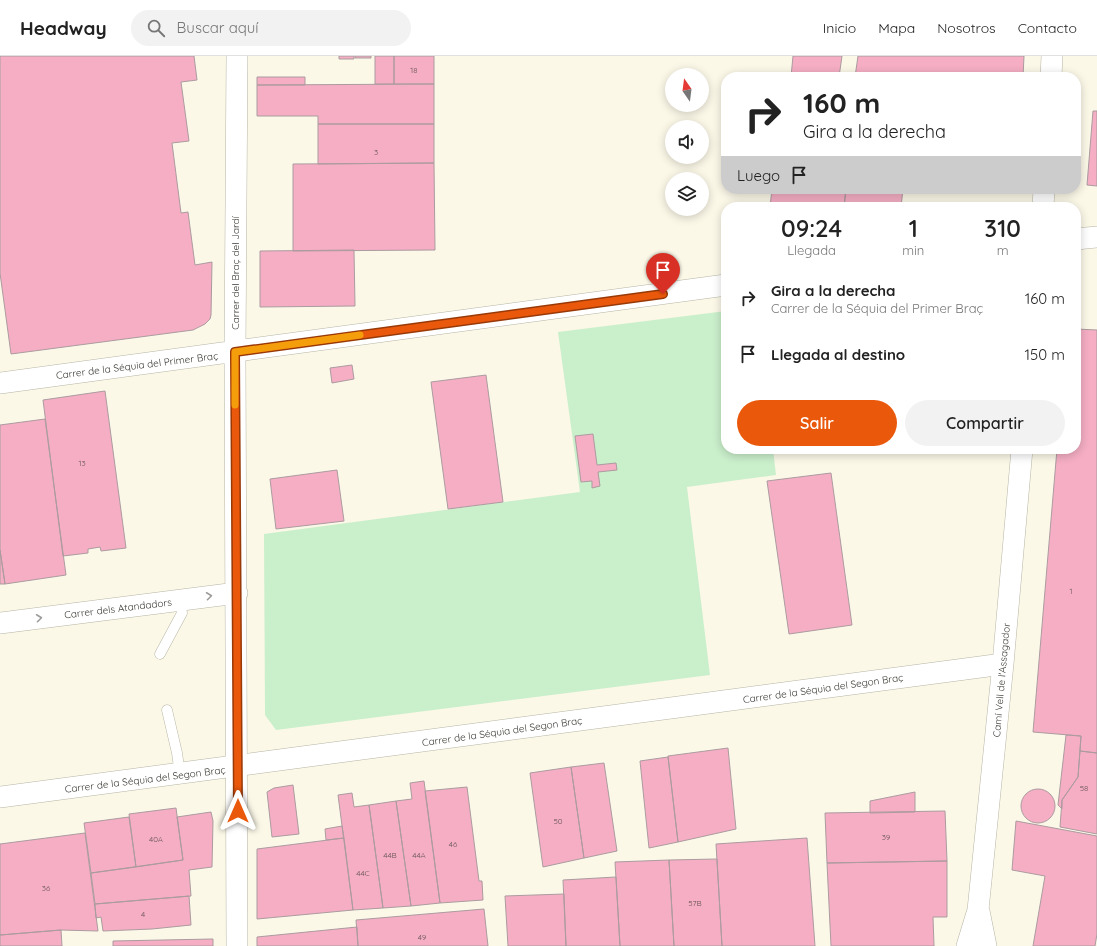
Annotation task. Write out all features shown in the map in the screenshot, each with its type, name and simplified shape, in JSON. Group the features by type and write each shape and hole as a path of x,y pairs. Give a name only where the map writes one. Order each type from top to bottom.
{"street":[{"name":"Carrer del Braç del Jardí","path":"236,56 235,352 238,766 237,946"},
{"path":"1051,72 1052,56"},
{"path":"1081,239 1097,237"},
{"name":"Carrer de la Séquia del Primer Braç","path":"0,383 721,286"},
{"name":"Camí Vell de l'Assagador","path":"967,946 978,910 1003,664 1022,454"},
{"name":"Carrer dels Atandadors","path":"0,623 237,592"},
{"name":"Carrer de la Séquia del Segon Braç","path":"0,797 1003,664"},
{"name":"Camí Vell de l'Assagador","path":"978,910 986,946"}],"lane":[{"path":"160,654 182,613 180,600"},
{"path":"167,710 177,753 180,774"}],"green space":[{"path":"721,312 721,454 774,454 776,475 687,487 710,675 276,730 265,715 264,534 580,492 558,332"}],"building":[{"path":"0,56 194,56 197,80 181,82 189,141 172,143 181,213 188,212 195,265 212,262 211,315 210,319 205,324 193,330 11,354 0,273"},
{"path":"339,56 354,56 354,59 339,59"},
{"path":"355,56 371,56 371,58 355,58"},
{"path":"375,56 394,56 394,84 375,84"},
{"path":"394,56 434,56 434,84 394,84"},
{"path":"793,56 842,56 840,72 791,72"},
{"path":"858,56 1024,56 1023,72 856,72"},
{"path":"257,77 305,77 305,85 257,85"},
{"path":"434,84 434,124 318,124 318,116 257,116 257,85"},
{"path":"1093,111 1097,111 1097,186 1087,185"},
{"path":"318,124 434,124 434,163 318,164"},
{"path":"434,163 435,250 293,251 293,164"},
{"path":"771,194 845,194 845,202 771,202"},
{"path":"845,194 902,194 902,202 845,202"},
{"path":"354,250 355,306 260,307 260,251"},
{"path":"1081,329 1097,330 1097,753 1080,751 1081,736 1033,732 1057,454 1081,454"},
{"path":"352,365 354,379 332,383 330,368"},
{"path":"486,375 503,502 448,509 431,382"},
{"path":"105,391 126,548 101,551 100,547 88,549 88,553 63,556 43,400"},
{"path":"45,419 66,575 5,584 0,550 0,425"},
{"path":"593,434 597,465 616,463 617,470 598,472 600,486 592,488 592,481 581,482 575,436"},
{"path":"337,470 344,521 276,529 270,479"},
{"path":"831,473 852,625 789,634 767,481"},
{"path":"0,550 5,584 0,584"},
{"path":"1066,735 1081,736 1078,777 1062,800 1062,809 1058,805"},
{"path":"728,748 736,829 678,842 668,756"},
{"path":"1080,751 1097,753 1097,834 1060,827 1062,800 1078,777"},
{"path":"668,757 678,842 649,848 640,761"},
{"path":"604,763 617,851 584,858 571,767"},
{"path":"571,767 584,858 543,867 530,773"},
{"path":"424,781 440,903 411,906 396,801 412,799 410,783"},
{"path":"293,785 299,834 272,837 267,792 274,788"},
{"path":"467,787 479,881 482,881 483,900 440,903 425,791"},
{"path":"1038,789 1050,794 1055,806 1050,818 1038,823 1026,818 1021,806 1026,794"},
{"path":"915,792 915,812 870,813 870,801"},
{"path":"352,793 354,807 369,805 383,908 353,910 338,795"},
{"path":"396,801 411,906 383,908 369,805"},
{"path":"176,808 183,860 136,867 129,814"},
{"path":"945,811 947,861 827,863 825,813"},
{"path":"211,812 213,821 212,867 189,870 191,896 95,904 91,873 183,860 177,817"},
{"path":"129,817 136,867 91,873 84,823"},
{"path":"1016,821 1097,836 1097,934 1095,946 1033,946 1045,876 1012,870"},
{"path":"342,826 344,838 326,840 325,829"},
{"path":"85,833 98,931 61,930 0,935 0,844"},
{"path":"344,838 353,910 257,919 257,849"},
{"path":"807,838 815,946 722,946 716,844"},
{"path":"717,859 722,946 674,946 669,860"},
{"path":"669,860 674,946 620,946 615,862"},
{"path":"947,861 947,917 933,917 934,946 831,946 827,863"},
{"path":"616,877 620,946 566,946 563,880"},
{"path":"564,894 566,946 508,946 505,896"},
{"path":"189,896 191,925 152,929 103,931 101,917 96,918 95,904"},
{"path":"484,909 488,946 358,946 356,920"},
{"path":"357,927 358,946 257,946 257,937"},
{"path":"61,930 62,946 0,946 0,935"},
{"path":"213,939 213,946 113,946 113,941"}],"slow traffic":[{"path":"235,405 235,352 360,335"}],"route":[{"path":"238,811 235,352 663,294"}]}
